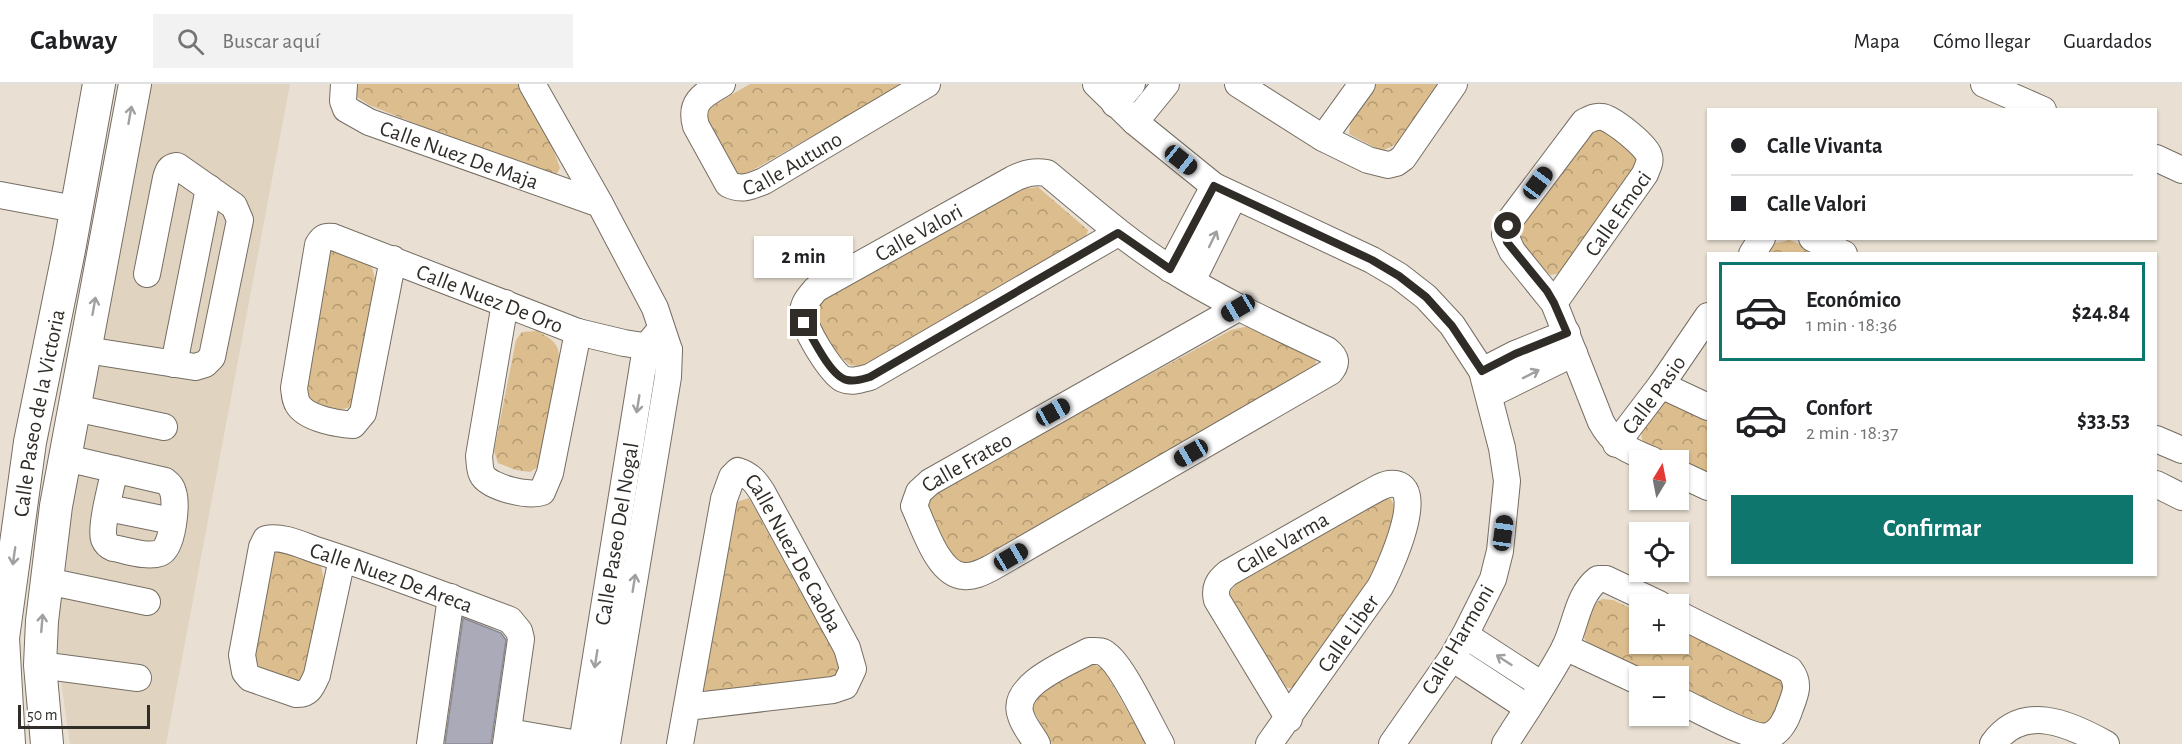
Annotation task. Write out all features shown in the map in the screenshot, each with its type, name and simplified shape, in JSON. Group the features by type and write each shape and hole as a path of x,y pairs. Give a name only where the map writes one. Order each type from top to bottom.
{"main road":[{"name":"Calle Paseo de la Victoria","path":"9,744 1,637 30,442 69,250 99,84"},
{"name":"Calle Paseo de la Victoria","path":"48,744 40,665 42,621 56,506 135,84"},
{"path":"30,442 35,478 41,495 56,506"}],"street":[{"name":"Calle Nuez De Maja","path":"345,84 343,101 346,109 369,122 600,204"},
{"name":"Calle Paseo Del Nogal","path":"532,84 646,290 668,377 607,744"},
{"name":"Calle Autuno","path":"722,84 705,93 698,101 693,116 696,126 728,183 743,188 764,181 927,84"},
{"name":"Calle Harmoni","path":"1096,84 1134,122 1224,191 1372,260 1399,276 1426,297 1452,326 1485,383 1507,481 1500,551 1493,579 1452,658 1392,744"},
{"path":"1115,104 1132,84"},
{"path":"1134,122 1166,84"},
{"path":"1238,84 1323,138 1368,160 1388,165 1403,158 1454,84"},
{"path":"1323,138 1362,84"},
{"path":"1984,84 2038,108"},
{"name":"Calle Emoci","path":"1600,116 1610,119 1647,149 1650,157 1649,164 1645,174 1554,303 1512,250 1505,235 1511,219 1584,122 1600,116"},
{"path":"2157,158 2182,170"},
{"path":"86,350 195,367 205,364 212,357 240,229 238,212 234,206 177,166 172,166 168,170 147,274"},
{"name":"Calle Valori","path":"1036,171 1047,173 1118,233 870,377 856,381 845,380 836,374 804,323 803,311 807,299 816,289 1024,173 1036,171"},
{"path":"174,364 209,188"},
{"path":"1181,275 1224,191"},
{"path":"0,195 75,209"},
{"path":"1118,233 1181,275 1238,308"},
{"name":"Calle Nuez De Oro","path":"393,259 363,413 353,424 307,414 295,399 294,388 318,245 323,237 333,237 393,259 578,332 659,341"},
{"path":"1816,240 1840,252"},
{"path":"504,303 479,456 483,476 490,482 526,495 542,492 550,473 578,332"},
{"path":"1554,303 1601,422 1616,444 1630,450"},
{"name":"Calle Frateo","path":"1238,308 1334,355 1335,366 1330,372 991,568 976,575 964,576 954,574 945,568 914,506 919,492 930,482 1238,308"},
{"name":"Calle Pasio","path":"1616,444 1661,385 1707,317"},
{"name":"Calle Paseo Del Nogal","path":"582,744 659,341"},
{"path":"1485,383 1515,354 1570,343"},
{"path":"1661,385 1707,407"},
{"path":"75,408 164,427"},
{"path":"2157,439 2182,450"},
{"path":"66,458 115,469 165,481 170,485 174,501 170,542 160,553 152,555 108,546 103,536 115,469"},
{"name":"Calle Nuez De Caoba","path":"680,744 724,499 732,477 738,471 755,480 762,492 847,648 853,669 845,686 833,690 687,707"},
{"path":"1689,478 1707,487"},
{"name":"Calle Varma","path":"1288,718 1217,600 1217,584 1228,573 1384,486 1392,484 1400,487 1407,495 1408,512"},
{"path":"2157,484 2182,497"},
{"path":"108,508 172,521"},
{"name":"Calle Liber","path":"1269,744 1380,587 1398,548 1408,512"},
{"name":"Calle Nuez De Areca","path":"342,559 317,675 308,691 296,694 250,678 242,665 242,655 262,547 266,539 285,540 342,559 451,597 510,620 519,631 521,639 507,738"},
{"path":"1505,744 1565,647 1587,591 1598,579 1616,583 1639,594"},
{"path":"47,581 147,602"},
{"path":"430,744 451,597"},
{"path":"1689,619 1790,669 1796,678 1796,691 1788,715 1781,727 1769,736 1755,736 1689,705"},
{"path":"1465,635 1542,685"},
{"path":"1565,647 1629,677"},
{"path":"1037,744 1020,715 1019,703 1022,695 1037,680 1089,651 1106,653 1112,659 1161,744"},
{"path":"1452,658 1528,708"},
{"path":"40,665 138,678"},
{"path":"1994,744 2001,733 2013,725 2034,720 2060,722 2106,744"},
{"path":"507,738 578,744"}],"shaded area":[{"path":"148,84 290,84 166,744 70,744 56,647 67,536 94,360"}],"green space":[{"path":"356,84 518,84 553,148 560,168 554,179 369,105 354,95"},
{"path":"750,84 904,84 753,170 740,175 724,160 703,115 707,109"},
{"path":"1374,84 1443,84 1403,141 1382,151 1349,134 1351,116"},
{"path":"1606,123 1640,156 1634,171 1560,273 1551,275 1543,270 1517,238 1525,223 1594,125"},
{"path":"1038,187 1088,230 1085,239 865,367 850,365 837,354 815,317 816,307 825,295 1022,189"},
{"path":"1790,240 1817,252 1766,252 1771,244"},
{"path":"330,251 342,251 371,264 376,282 355,403 336,410 322,407 304,397 323,258"},
{"path":"1249,326 1308,353 1316,360 1315,368 998,551 964,567 945,545 926,502 937,491 1231,330"},
{"path":"537,331 550,338 555,344 559,358 538,467 530,472 516,470 498,463 494,451 516,340 522,332"},
{"path":"1661,401 1671,403 1707,421 1707,474 1689,465 1689,450 1657,450 1642,440 1641,426"},
{"path":"1389,497 1395,507 1393,527 1385,550 1372,575 1295,689 1284,687 1231,601 1230,592 1241,578"},
{"path":"749,498 838,660 843,671 837,680 711,694 704,690 699,672 733,503"},
{"path":"275,550 299,554 321,565 326,591 302,689 255,666 252,640"},
{"path":"1602,599 1613,600 1629,607 1629,654 1689,654 1689,635 1774,674 1783,683 1781,700 1767,727 1751,727 1689,697 1689,666 1629,667 1593,650 1584,638 1591,611"},
{"path":"1092,663 1104,670 1146,744 1052,744 1031,706 1036,694"}],"building":[{"path":"463,618 501,633 506,640 491,744 445,744"}],"route":[{"path":"804,323 836,374 845,380 856,381 870,377 1118,233 1170,269 1214,186 1372,260 1399,276 1426,297 1452,326 1482,371 1515,354 1567,333 1547,291 1507,242 1505,235 1508,226"}]}
